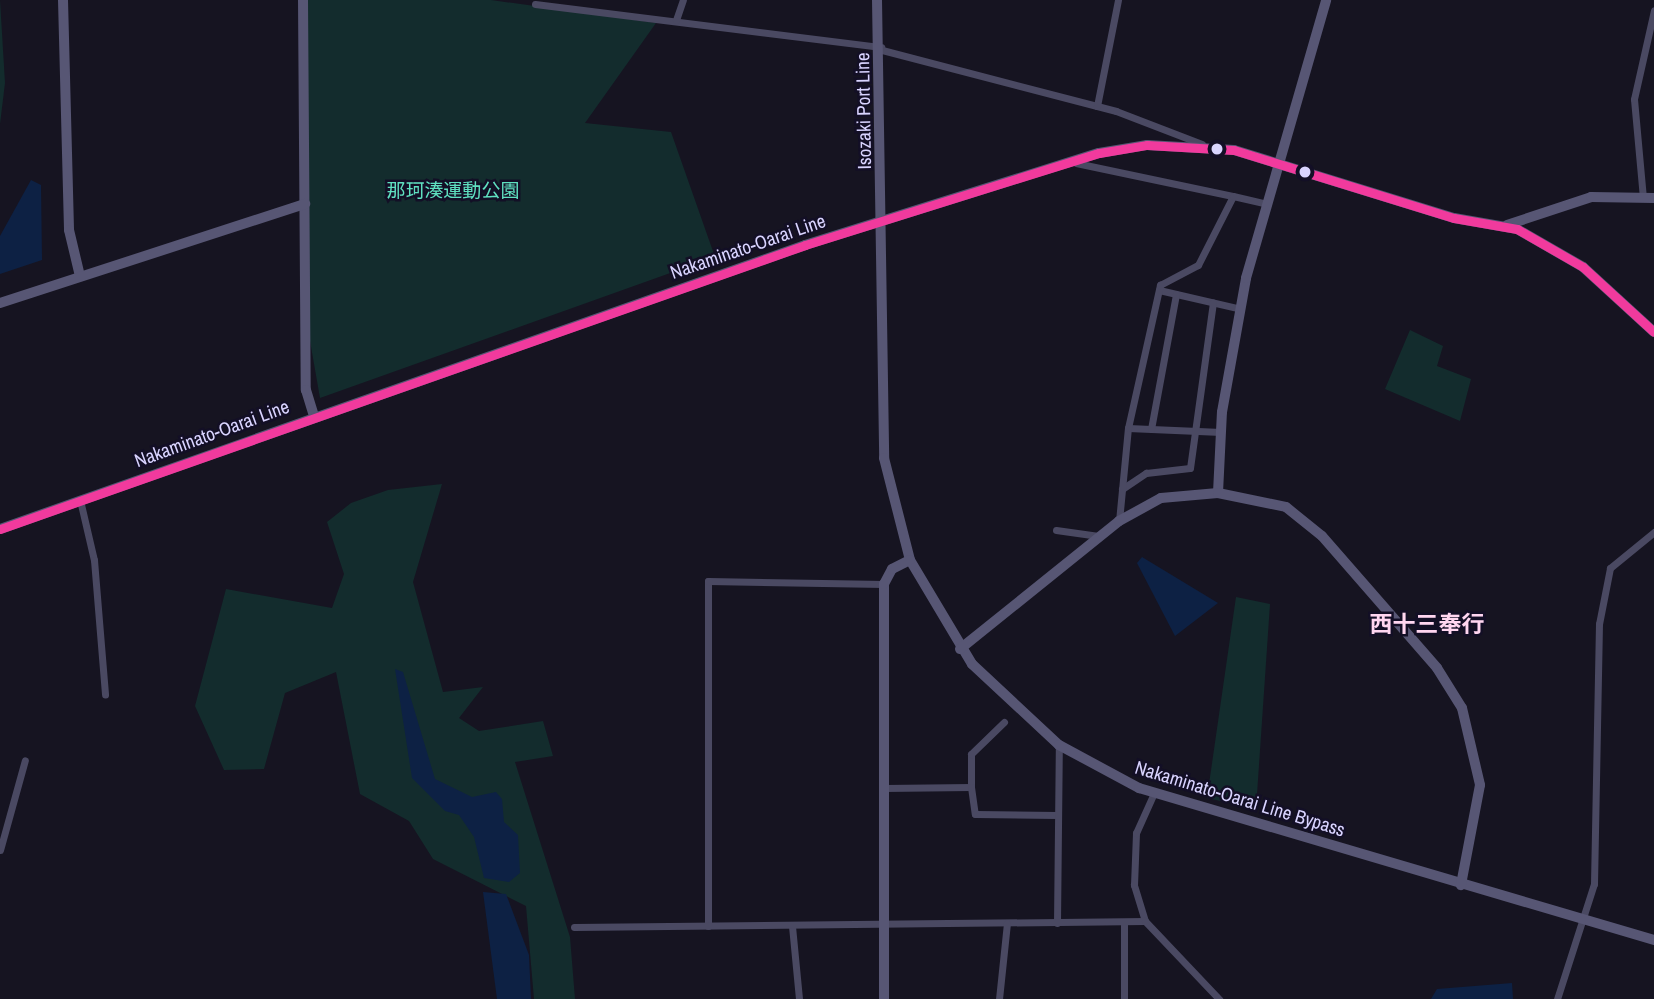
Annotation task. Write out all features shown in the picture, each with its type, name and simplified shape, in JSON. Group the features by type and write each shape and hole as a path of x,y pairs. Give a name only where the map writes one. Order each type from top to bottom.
{"main road":[{"path":"63,0 69,230 80,276"},
{"path":"303,0 306,390 314,416"},
{"name":"Isozaki Port Line","path":"877,0 882,49 883,222"},
{"path":"1218,493 1221,432 1241,309 1267,204 1326,0"},
{"name":"Nakaminato-Oarai Line","path":"0,529 314,416 883,222 1070,162 1129,147 1202,144 1279,162 1454,218 1507,225 1566,255 1654,332"},
{"path":"1507,225 1591,197 1648,198"},
{"path":"0,303 305,204"},
{"name":"Nakaminato-Oarai Line Bypass","path":"883,222 881,435 911,560 960,649 1011,705 1059,745 1154,793 1654,940"},
{"path":"960,649 1099,536 1119,521 1161,498 1218,493 1266,499 1305,518 1449,684 1470,728 1480,785 1461,885"},
{"path":"884,999 884,584 892,569 911,560"}],"street":[{"path":"676,20 683,0"},
{"path":"1097,106 1118,0"},
{"path":"536,4 676,20 882,49 1097,106 1202,144"},
{"path":"1648,198 1634,99 1654,10"},
{"path":"1070,162 1267,204"},
{"path":"1119,521 1128,428 1159,290 1198,265 1233,196"},
{"path":"1159,290 1241,309"},
{"path":"1152,429 1175,294"},
{"path":"1122,489 1146,473 1190,468 1192,431 1213,303"},
{"path":"1128,428 1221,432"},
{"path":"80,500 94,560 105,695"},
{"path":"1056,530 1099,536"},
{"path":"1557,999 1594,884 1599,624 1614,559 1654,532"},
{"path":"708,926 708,581 884,584"},
{"path":"1004,722 971,754 971,788 975,814 1058,815"},
{"path":"1057,923 1059,745"},
{"path":"0,850 25,760"},
{"path":"884,788 971,788"},
{"path":"1154,793 1136,833 1134,885 1145,921 1219,999"},
{"path":"574,927 1145,921"},
{"path":"1124,922 1124,999"},
{"path":"999,999 1007,923"},
{"path":"792,926 799,999"}],"green space":[{"path":"0,0 5,83 0,124"},
{"name":"那珂湊運動公園","path":"303,0 491,0 656,23 585,123 671,132 715,257 320,398 306,318"},
{"path":"1410,330 1443,346 1437,366 1471,379 1460,421 1385,389"},
{"path":"442,484 413,582 443,692 483,687 459,718 479,731 543,721 553,756 515,762 570,937 575,999 534,999 526,906 433,859 409,821 360,794 336,672 285,693 264,769 224,770 195,706 226,589 332,608 344,574 327,522 351,503 388,490"},
{"path":"1236,597 1270,604 1256,809 1207,798"}],"water":[{"path":"31,180 41,185 42,260 0,274 0,236"},
{"path":"1142,557 1218,603 1175,636 1137,563"},
{"path":"395,669 403,672 435,779 472,797 496,792 502,799 504,822 518,835 520,873 509,882 484,878 474,837 459,815 445,811 412,778"},
{"path":"483,892 506,894 529,955 531,999 497,999"},
{"path":"1512,983 1513,999 1431,999 1437,989"}],"transit line":[{"path":"0,529 805,245 1099,153 1147,145 1234,150 1454,218 1517,229 1583,267 1654,332"}],"district":[{"name":"西十三奉行","path":"1427,624"}]}
